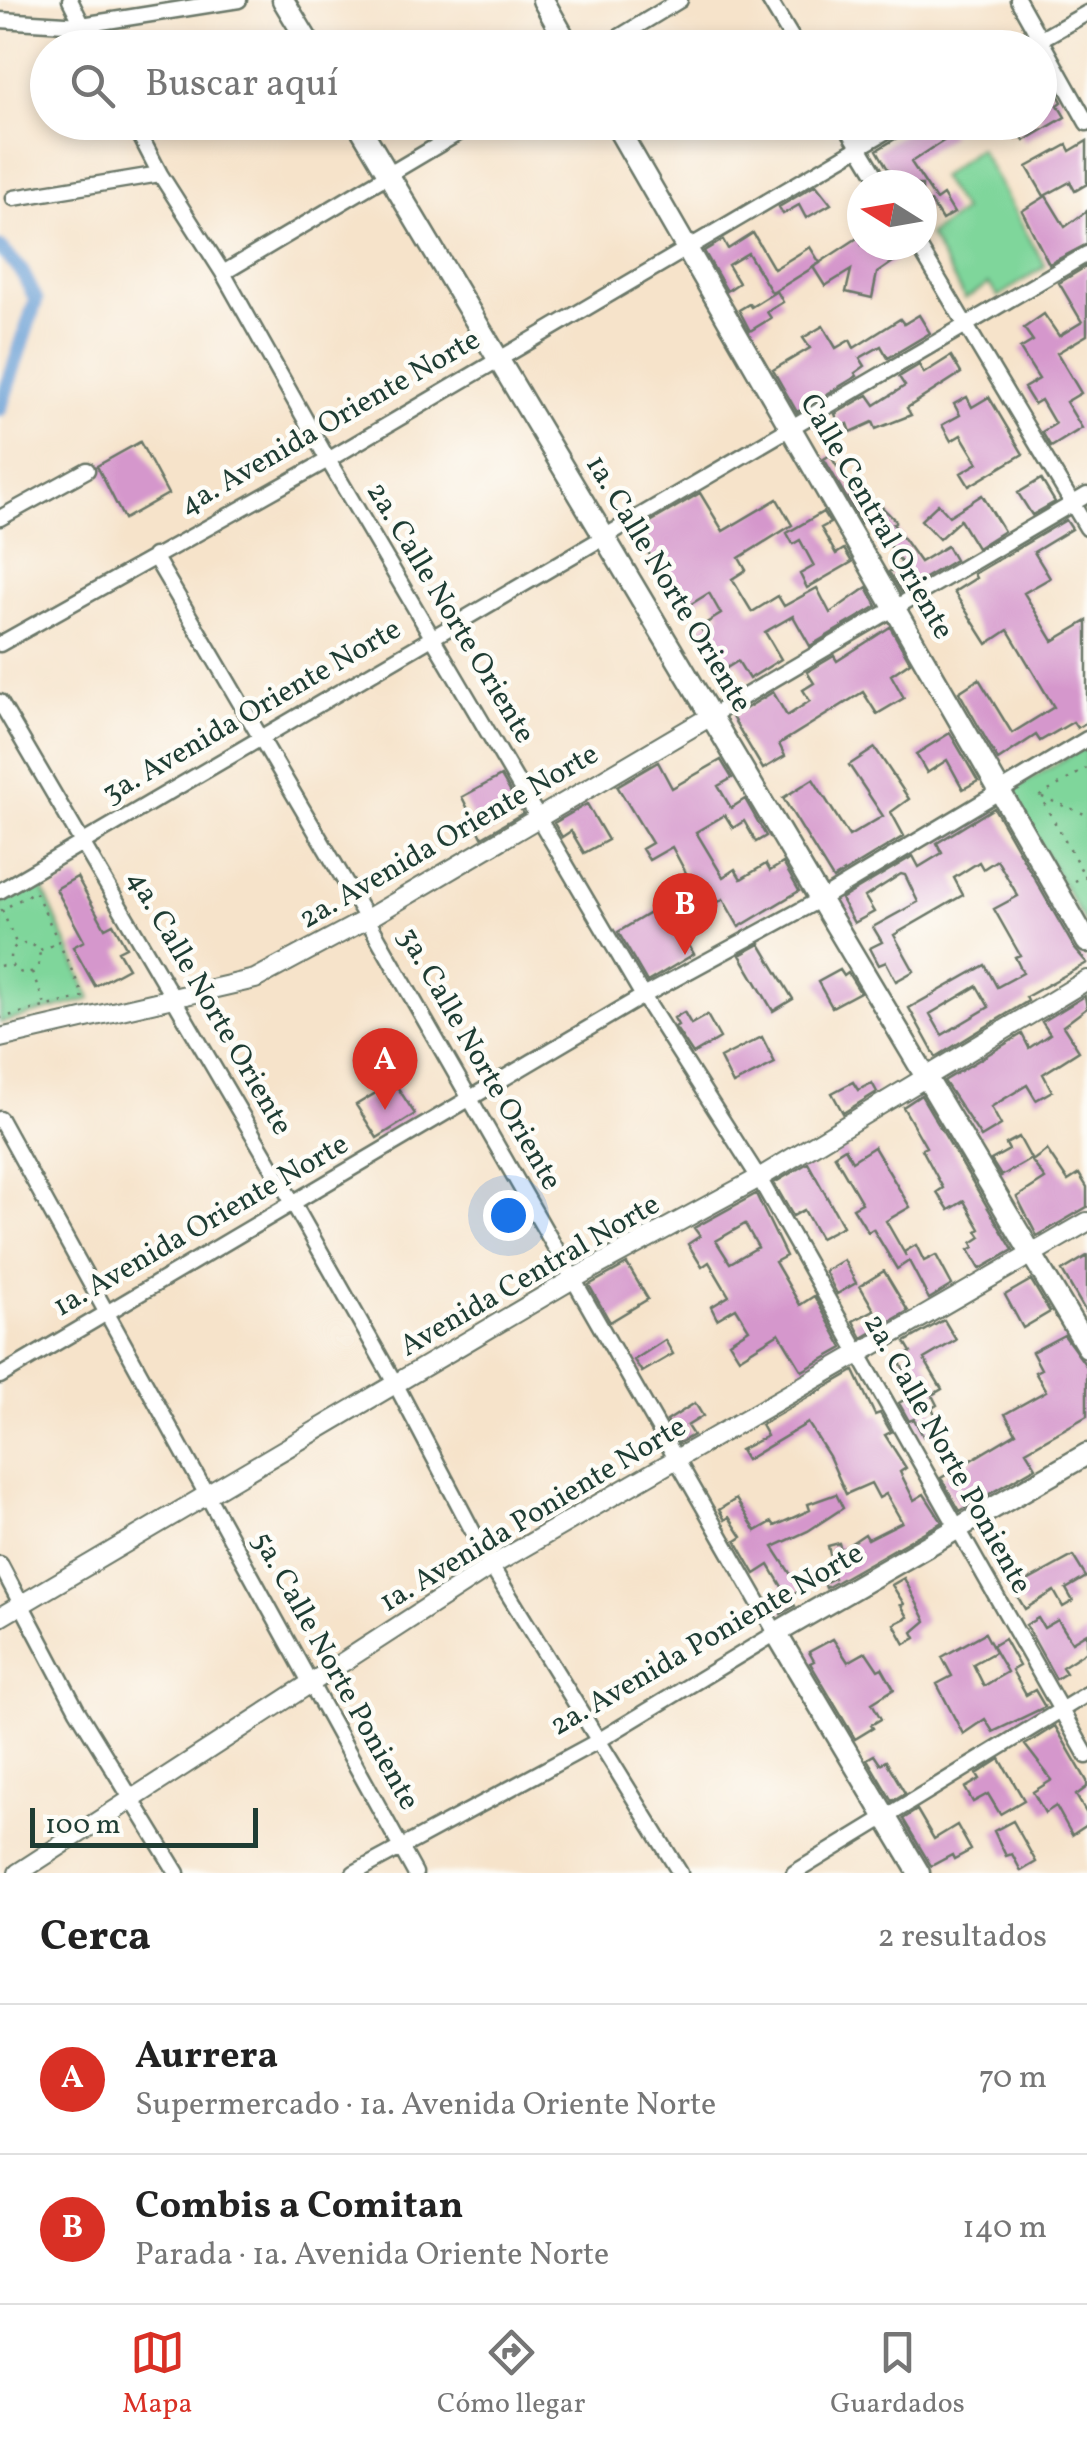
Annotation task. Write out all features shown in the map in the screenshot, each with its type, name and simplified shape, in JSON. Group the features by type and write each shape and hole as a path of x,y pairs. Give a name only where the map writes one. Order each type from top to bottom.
{"main road":[{"path":"283,0 301,30"},
{"path":"543,0 560,30"},
{"name":"1a. Calle Norte Oriente","path":"367,140 1087,1347"},
{"name":"Calle Central Oriente","path":"624,140 1087,942"},
{"name":"2a. Avenida Poniente Norte","path":"776,1633 1087,1454"},
{"path":"776,1633 920,1873"}],"street":[{"path":"70,0 85,30"},
{"path":"0,20 82,25 239,0"},
{"path":"630,30 680,0"},
{"path":"769,0 787,30"},
{"path":"1018,0 1035,30"},
{"path":"1055,30 1087,13"},
{"path":"1057,69 1087,123"},
{"name":"2a. Calle Norte Oriente","path":"142,140 432,639 644,996 758,1178"},
{"path":"222,273 448,140"},
{"path":"855,140 873,170"},
{"name":"4a. Avenida Oriente Norte","path":"0,644 328,460 874,140"},
{"path":"14,198 160,174"},
{"name":"3a. Avenida Oriente Norte","path":"0,891 1087,254"},
{"path":"927,260 1087,528"},
{"path":"0,518 87,470"},
{"name":"2a. Avenida Oriente Norte","path":"0,1038 255,979 367,920 1087,495"},
{"name":"3a. Calle Norte Oriente","path":"154,556 776,1633"},
{"name":"4a. Calle Norte Oriente","path":"0,702 294,1203 491,1566 680,1873"},
{"name":"1a. Avenida Oriente Norte","path":"0,1376 1087,739"},
{"name":"Avenida Central Norte","path":"0,1617 572,1279 758,1178 1087,980"},
{"name":"5a. Calle Norte Poniente","path":"0,1119 415,1873"},
{"name":"2a. Calle Norte Poniente","path":"758,1178 1087,1756"},
{"name":"1a. Avenida Poniente Norte","path":"18,1873 491,1566 1087,1222"},
{"path":"0,1564 77,1710 177,1873"},
{"name":"2a. Avenida Poniente Norte","path":"354,1873 598,1741 776,1633"},
{"path":"794,1873 1087,1694"}],"path":[{"path":"1040,796 1087,768"},
{"path":"1040,796 1087,815"},
{"path":"1040,796 1087,880"},
{"path":"0,1018 84,997 35,891 1,910 16,945"},
{"path":"26,942 39,951 40,962 32,972 20,973 10,962 10,952 16,945 26,942"},
{"path":"39,951 59,943"},
{"path":"0,966 10,962"},
{"path":"32,972 46,1006"}],"green space":[{"path":"979,148 1045,266 998,297 989,284 965,299 937,249 937,229 963,211 940,177"},
{"path":"1087,746 1087,926 1009,792"},
{"path":"39,880 91,999 0,1023 0,902"}],"building":[{"path":"1057,93 1062,102 1058,105 1065,117 1057,122"},
{"path":"893,140 945,140 911,162 916,170 888,170 877,150"},
{"path":"1087,141 1087,184 1075,191 1070,182 1044,196 1027,167 1067,145 1070,151"},
{"path":"816,185 831,204 806,218 799,205 783,214 779,207"},
{"path":"943,195 954,213 942,220 937,199"},
{"path":"1046,196 1065,227 1087,211 1087,244 1049,264 1022,211"},
{"path":"753,233 774,269 810,247 820,263 772,293 748,253 728,265 739,283 727,291 704,251 723,240 728,249"},
{"path":"847,245 847,260 896,260 877,273 872,298 846,292 851,270 825,286 813,267"},
{"path":"1087,266 1087,335 1057,353 1081,393 1066,402 1082,428 1051,447 1042,432 1055,424 1041,400 1034,404 1024,388 1039,379 1020,349 1033,341 1024,328 1044,314 1059,336 1082,322 1059,283"},
{"path":"777,291 783,302 767,312 771,318 750,331 739,310"},
{"path":"919,315 930,333 888,358 881,346 860,358 865,366 855,373 857,376 797,412 773,370 810,348 803,338 823,326 836,348 850,340 854,348 900,319 904,324"},
{"path":"951,356 961,373 907,408 911,415 876,429 873,422 851,432 848,424 841,427 835,414 868,395 875,405 905,386 899,377 919,365 924,373"},
{"path":"967,397 972,407 989,397 1023,454 969,486 961,473 978,463 961,435 951,441 942,425 960,415 954,404"},
{"path":"140,442 168,494 124,519 97,466"},
{"path":"830,455 867,515 882,507 896,521 893,524 920,562 947,546 955,560 901,592 889,572 902,564 885,538 888,536 868,517 861,523 824,459"},
{"path":"1041,479 1055,502 1032,515 1018,493"},
{"path":"700,493 723,531 777,499 792,525 739,558 746,570 732,579 752,612 778,596 784,606 817,588 830,613 867,587 877,606 810,646 793,616 765,632 781,659 749,679 738,661 725,669 700,627 721,614 709,593 683,609 635,531"},
{"path":"982,495 1004,531 977,548 960,520 939,539 921,520 938,504 949,516"},
{"path":"823,512 830,523 821,528 836,554 844,549 852,562 807,588 800,574 814,566 800,540 793,544 787,533"},
{"path":"1066,520 1072,529 1034,552 1050,578 1024,593 1053,641 1087,621 1087,722 1077,728 1073,722 1040,741 1036,735 998,760 959,692 979,679 1012,733 1054,707 1008,630 987,644 954,592 976,578 974,574"},
{"path":"890,627 910,662 891,675 904,698 877,714 863,692 779,744 785,756 763,769 732,717 773,692 787,716 810,701 803,690 814,683 807,672 834,656 837,661"},
{"path":"950,733 978,781 963,789 947,760 927,773 916,754"},
{"path":"875,748 909,799 891,812 904,836 833,879 783,798 813,779 849,836 883,816 849,765"},
{"path":"721,760 732,778 718,786 731,808 745,799 766,836 756,842 744,821 733,828 725,815 696,832 723,877 735,869 741,879 766,864 770,871 783,863 799,891 739,927 723,899 706,910 672,847 649,860 642,849 652,843 617,786 658,762 672,788"},
{"path":"501,776 523,813 482,837 462,797"},
{"path":"587,804 608,840 584,853 571,831 562,837 554,823"},
{"path":"994,808 1075,949 1087,963 1026,997 1028,1001 936,1057 909,1008 985,965 997,987 1023,973 1015,957 1020,955 994,909 1018,896 997,860 983,869 979,862 954,878 963,895 894,935 914,971 896,981 886,962 879,965 870,948 882,942 873,927 918,902 905,875 865,897 874,912 854,923 841,899 913,856 919,867 942,853 937,843","holes":["977,986 989,1007 942,1035 930,1014"]},
{"path":"77,877 105,928 113,924 126,947 118,951 128,968 95,986 73,947 84,941 56,889"},
{"path":"665,904 694,954 647,982 618,932"},
{"path":"760,944 793,999 773,1011 740,955"},
{"path":"840,970 844,976 848,973 860,992 832,1007 818,982"},
{"path":"1085,996 1087,1008 1063,1026 1079,1051 1043,1074 1052,1091 1036,1100 1027,1085 991,1107 1001,1125 981,1137 944,1081 1022,1034 1029,1048 1050,1034 1042,1022"},
{"path":"684,1012 691,1024 707,1015 720,1038 693,1054 675,1027 678,1025 674,1018"},
{"path":"762,1037 775,1063 733,1084 720,1058"},
{"path":"394,1082 415,1114 377,1138 356,1105"},
{"path":"853,1082 858,1090 872,1083 877,1092 843,1113 832,1093"},
{"path":"921,1095 1013,1250 980,1269 969,1250 981,1237 977,1231 980,1229 964,1201 949,1210 937,1192 943,1188 903,1107"},
{"path":"1019,1137 1031,1159 1001,1176 991,1160 1009,1150 1006,1144"},
{"path":"874,1147 910,1207 886,1221 906,1256 904,1252 916,1245 924,1261 936,1255 952,1285 929,1299 909,1261 897,1269 873,1229 868,1232 853,1208 862,1203 834,1155 845,1148 852,1161"},
{"path":"1047,1150 1068,1181 1079,1174 1087,1187 1087,1207 1037,1236 1017,1197 1045,1179 1032,1161"},
{"path":"808,1163 843,1226 820,1238 804,1210 793,1216 774,1183"},
{"path":"756,1194 786,1256 775,1262 800,1305 814,1296 843,1348 802,1371 779,1333 739,1358 729,1342 749,1329 736,1308 717,1319 711,1307 729,1296 709,1262 702,1267 688,1244 700,1236 694,1228","holes":["745,1224 758,1247 730,1263 716,1241"]},
{"path":"1087,1256 1087,1314 1062,1271"},
{"path":"844,1260 856,1283 837,1294 825,1271"},
{"path":"627,1264 648,1299 610,1322 589,1285"},
{"path":"884,1271 908,1311 862,1338 853,1321 874,1310 860,1286"},
{"path":"1031,1280 1050,1312 1023,1328 1005,1295"},
{"path":"944,1320 956,1340 924,1359 942,1389 932,1395 937,1405 932,1408 941,1426 923,1436 899,1403 917,1392 898,1359 911,1352 905,1342"},
{"path":"1064,1335 1087,1367 1087,1416 1026,1451 1036,1467 960,1511 941,1478 1016,1433 1005,1414 1046,1391 1035,1372 1041,1369 1032,1352"},
{"path":"665,1340 673,1354 642,1372 634,1360"},
{"path":"854,1371 875,1415 880,1413 891,1432 885,1435 906,1468 900,1472 914,1500 924,1494 942,1522 826,1588 824,1583 834,1578 829,1569 833,1567 828,1546 839,1543 841,1550 865,1534 868,1539 902,1522 886,1494 879,1498 871,1483 846,1494 808,1423 746,1460 740,1450 767,1436 761,1425"},
{"path":"695,1403 703,1416 687,1426 693,1435 679,1443 667,1421"},
{"path":"836,1494 843,1508 808,1531 773,1547 801,1590 789,1597 795,1606 781,1614 774,1596 784,1590 769,1565 755,1574 736,1541 742,1537 729,1517 725,1520 719,1510 736,1499 756,1531 810,1510 808,1504"},
{"path":"1073,1556 1086,1577 1066,1589 1073,1601 1063,1607 1054,1591 1025,1609 1013,1589"},
{"path":"904,1578 926,1621 913,1632 916,1638 905,1644 894,1624 908,1617 892,1585"},
{"path":"1038,1618 1044,1628 1058,1620 1072,1642 1087,1633 1087,1651 1062,1667 1066,1673 1056,1679 1026,1625"},
{"path":"985,1633 992,1646 1004,1639 1019,1666 1012,1670 1026,1695 1035,1690 1045,1707 993,1732 985,1719 963,1734 937,1684 952,1676 942,1657","holes":["992,1646 1007,1672 984,1686 973,1664 995,1652"]},
{"path":"833,1639 848,1662 866,1652 878,1670 882,1668 894,1689 872,1703 881,1719 855,1739 810,1663 814,1661 809,1652"},
{"path":"1055,1726 1087,1781 1087,1787 1076,1795 1087,1814 1087,1825 1072,1835 1056,1806 1045,1813 1033,1792 1052,1780 1025,1745"},
{"path":"874,1755 880,1764 886,1761 905,1793 892,1801 867,1759"},
{"path":"1000,1759 1024,1800 1000,1814 988,1794 973,1802 965,1788 980,1779 977,1774"},
{"path":"917,1810 934,1839 957,1825 971,1850 931,1866 903,1819"},
{"path":"1013,1821 1036,1862 1021,1871 1012,1854 1006,1856 994,1831"}],"waterway":[{"path":"0,248 21,270 36,300 0,409"}],"place":[{"name":"Combis a Comitan","path":"685,955"},
{"name":"Aurrera","path":"385,1110"}]}
